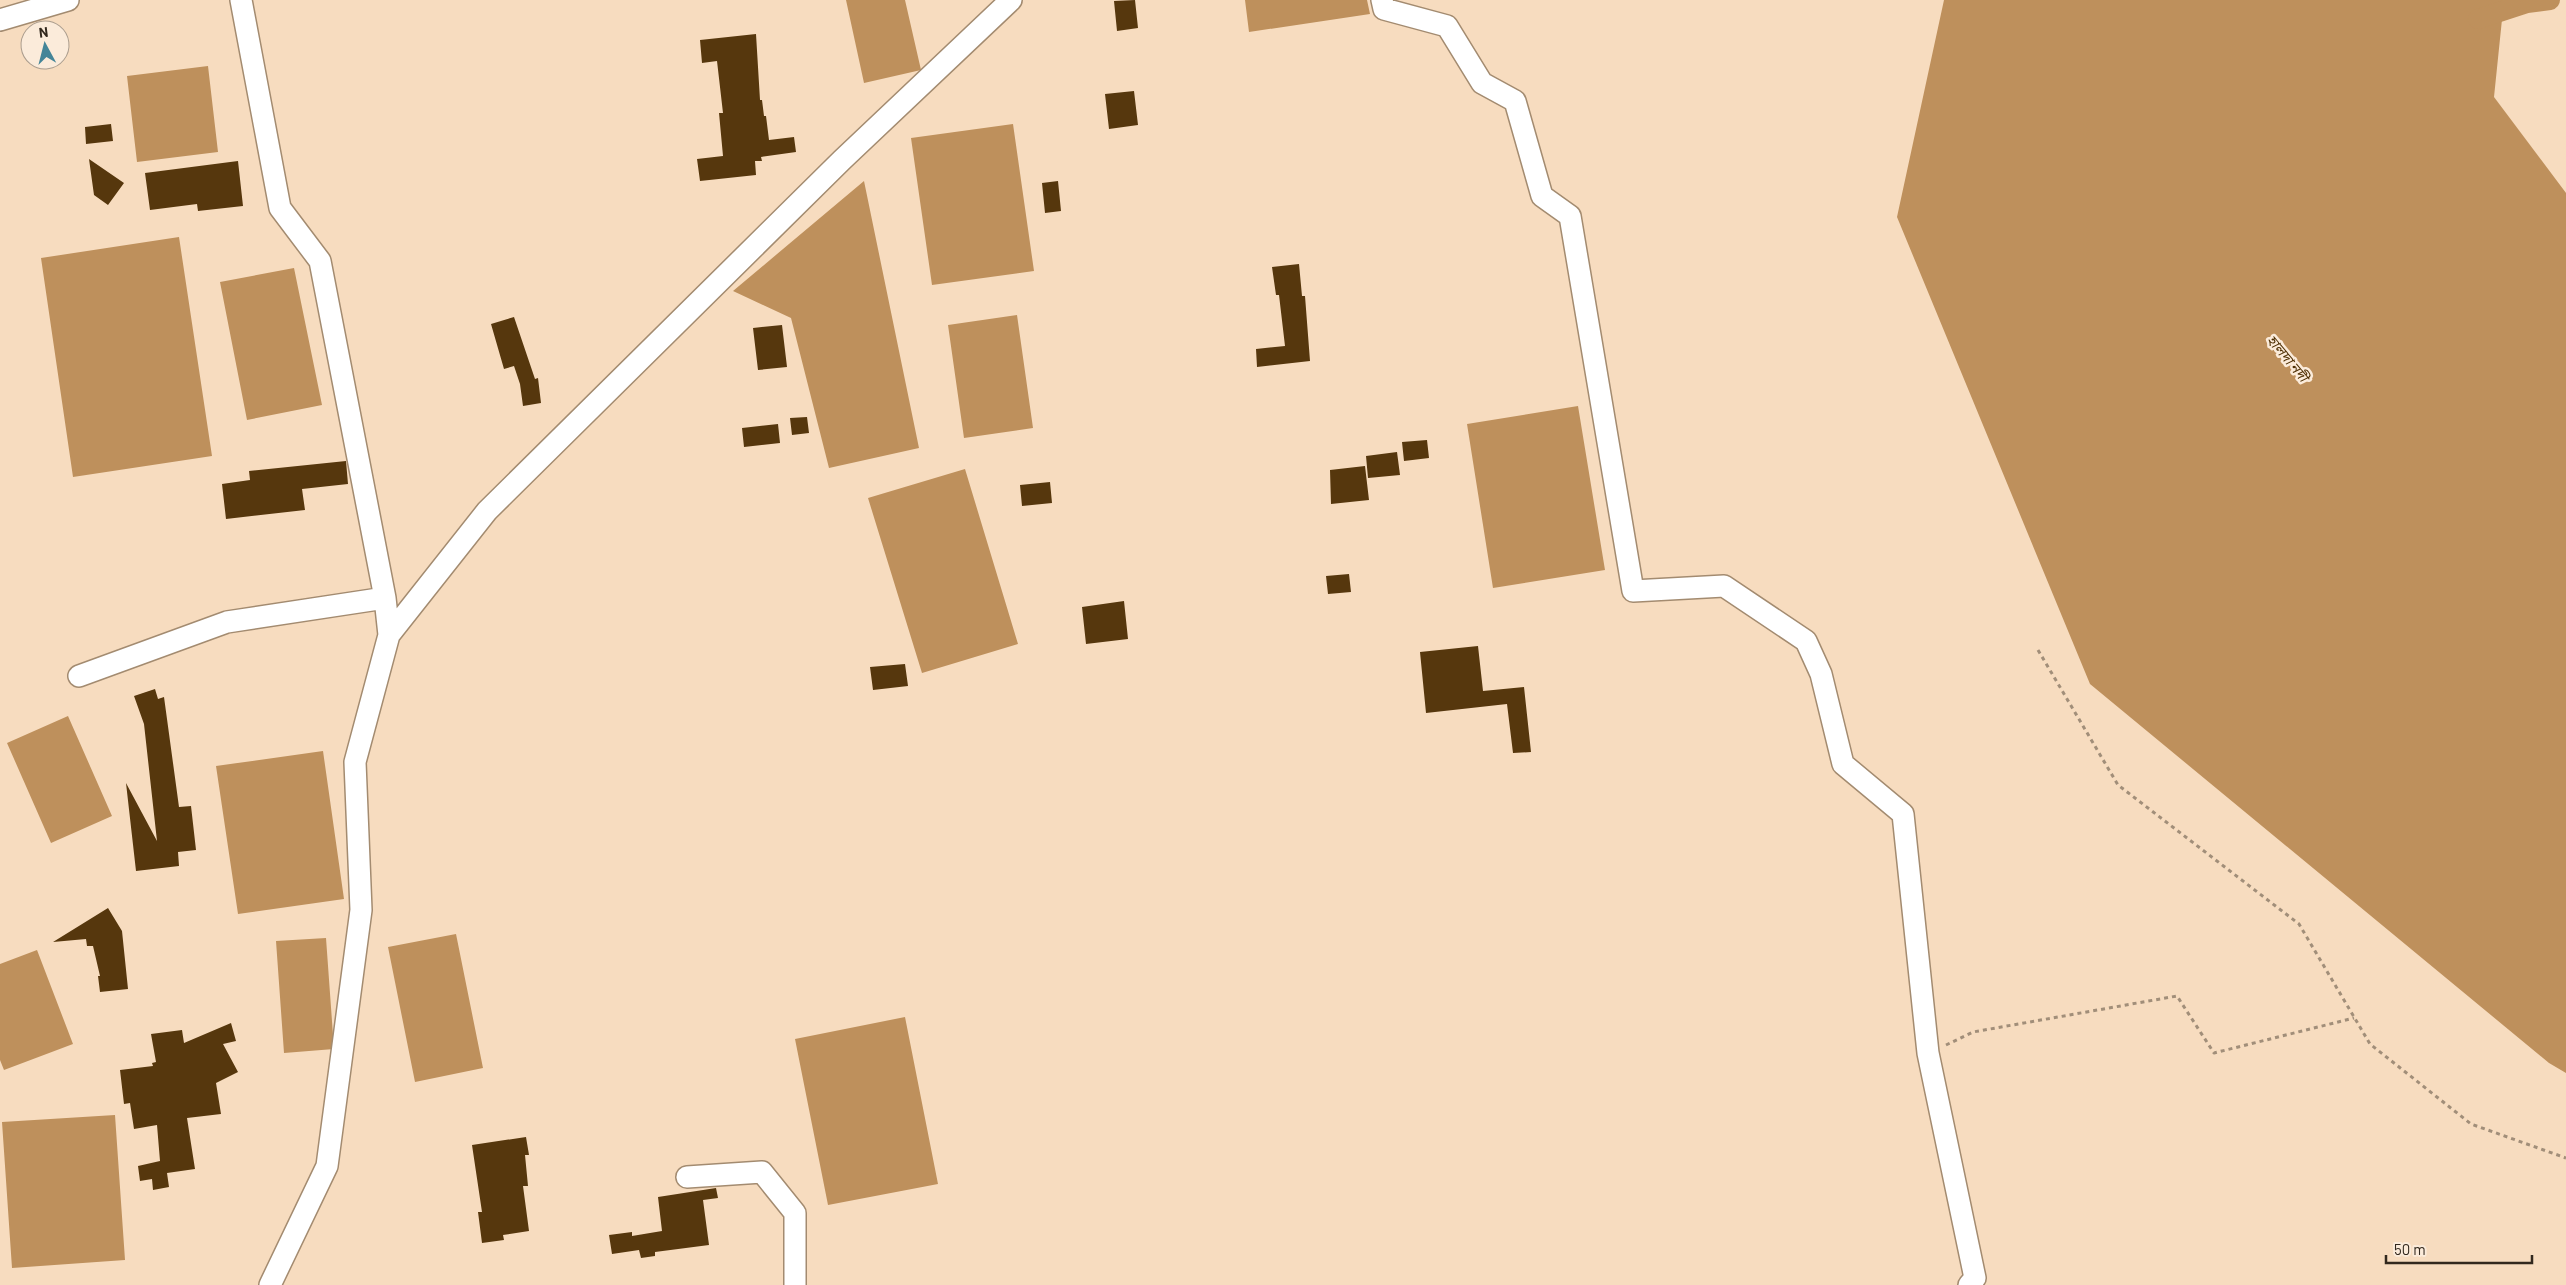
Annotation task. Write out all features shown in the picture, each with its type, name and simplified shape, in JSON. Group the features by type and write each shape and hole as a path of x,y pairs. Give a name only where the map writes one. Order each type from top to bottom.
{"street":[{"path":"0,20 68,0"},
{"path":"241,0 280,208 320,261 384,598 389,635 355,762 360,910 327,1166 270,1285"},
{"path":"389,635 487,511 842,160 1011,0"},
{"path":"1382,0 1384,9 1447,26 1482,83 1514,102 1542,196 1570,216 1633,591 1724,586 1806,641 1821,674 1843,764 1903,814 1928,1053 1975,1278 1969,1285"},
{"path":"80,676 227,622 384,598"},
{"path":"687,1177 762,1172 795,1213 795,1285"}],"path":[{"path":"2038,650 2118,785 2299,924 2370,1044 2471,1124 2566,1158"},
{"path":"1928,1053 1973,1032 2177,996 2214,1053 2354,1018"}],"water":[{"path":"846,0 905,0 921,70 864,83"},
{"path":"1245,0 1367,0 1370,14 1249,32"},
{"name":"হালদা নদী","path":"1944,0 2504,0 2494,97 2566,193 2566,1073 2549,1063 2090,684 1897,217"},
{"path":"208,66 218,152 137,162 127,76"},
{"path":"1013,124 1034,271 932,285 911,138"},
{"path":"864,181 919,448 829,468 791,318 733,291"},
{"path":"179,237 212,456 73,477 41,258"},
{"path":"294,268 322,405 247,420 220,282"},
{"path":"1017,315 1033,428 964,438 948,325"},
{"path":"1578,406 1605,570 1493,588 1467,424"},
{"path":"965,469 1018,644 922,673 868,498"},
{"path":"68,716 112,816 51,843 7,743"},
{"path":"323,751 344,899 238,914 216,766"},
{"path":"456,934 483,1068 415,1082 388,947"},
{"path":"326,938 334,1049 284,1053 276,941"},
{"path":"37,950 73,1044 4,1070 0,1060 0,964"},
{"path":"905,1017 938,1184 828,1205 795,1039"},
{"path":"115,1115 125,1260 12,1268 2,1122"}],"building":[{"path":"1135,0 1138,28 1117,31 1114,1"},
{"path":"756,34 760,100 762,100 764,116 766,116 769,140 794,137 796,152 761,157 762,161 755,161 756,175 700,181 697,159 723,156 719,113 723,113 717,61 702,63 700,40"},
{"path":"1134,91 1138,125 1109,129 1105,94"},
{"path":"111,124 113,141 86,144 85,127"},
{"path":"89,159 124,183 108,205 94,195"},
{"path":"238,161 243,206 198,211 197,204 150,210 145,173"},
{"path":"1058,181 1061,211 1045,213 1042,183"},
{"path":"1299,264 1302,296 1305,296 1310,361 1257,367 1256,349 1285,346 1279,295 1276,295 1272,267"},
{"path":"514,317 535,379 538,378 541,403 523,406 520,384 514,366 504,369 491,324"},
{"path":"782,325 787,367 758,370 753,328"},
{"path":"807,417 809,433 792,435 790,418"},
{"path":"778,424 780,443 744,447 742,428"},
{"path":"1427,440 1429,458 1404,461 1402,442"},
{"path":"1397,452 1400,475 1368,478 1366,456"},
{"path":"346,461 348,484 302,489 305,510 226,519 222,484 250,480 249,471"},
{"path":"1365,466 1369,500 1331,504 1330,470"},
{"path":"1050,482 1052,503 1022,506 1020,485"},
{"path":"1349,574 1351,592 1328,594 1326,576"},
{"path":"1124,601 1128,639 1086,644 1082,607"},
{"path":"1478,646 1483,691 1524,687 1531,752 1513,753 1507,704 1426,713 1420,652"},
{"path":"905,664 908,686 873,690 870,667"},
{"path":"155,689 158,699 164,697 179,807 191,806 196,850 178,852 179,866 136,871 126,783 157,841 144,724 134,696"},
{"path":"108,908 122,931 128,989 100,992 98,976 100,976 93,946 87,946 86,939 53,942"},
{"path":"231,1023 236,1041 223,1044 238,1072 216,1083 221,1114 187,1118 195,1169 167,1173 169,1187 153,1190 152,1179 140,1181 138,1166 160,1161 157,1125 134,1129 130,1103 124,1104 120,1070 153,1066 152,1063 156,1062 151,1034 182,1030 184,1043"},
{"path":"526,1137 529,1155 525,1155 528,1186 523,1186 529,1231 503,1235 504,1240 482,1243 478,1212 482,1212 472,1145"},
{"path":"716,1188 718,1198 703,1200 709,1245 655,1252 655,1256 641,1258 639,1250 612,1254 609,1235 632,1232 632,1236 662,1231 658,1197"}],"waterway":[{"path":"2478,19 2527,3 2550,0"}]}
